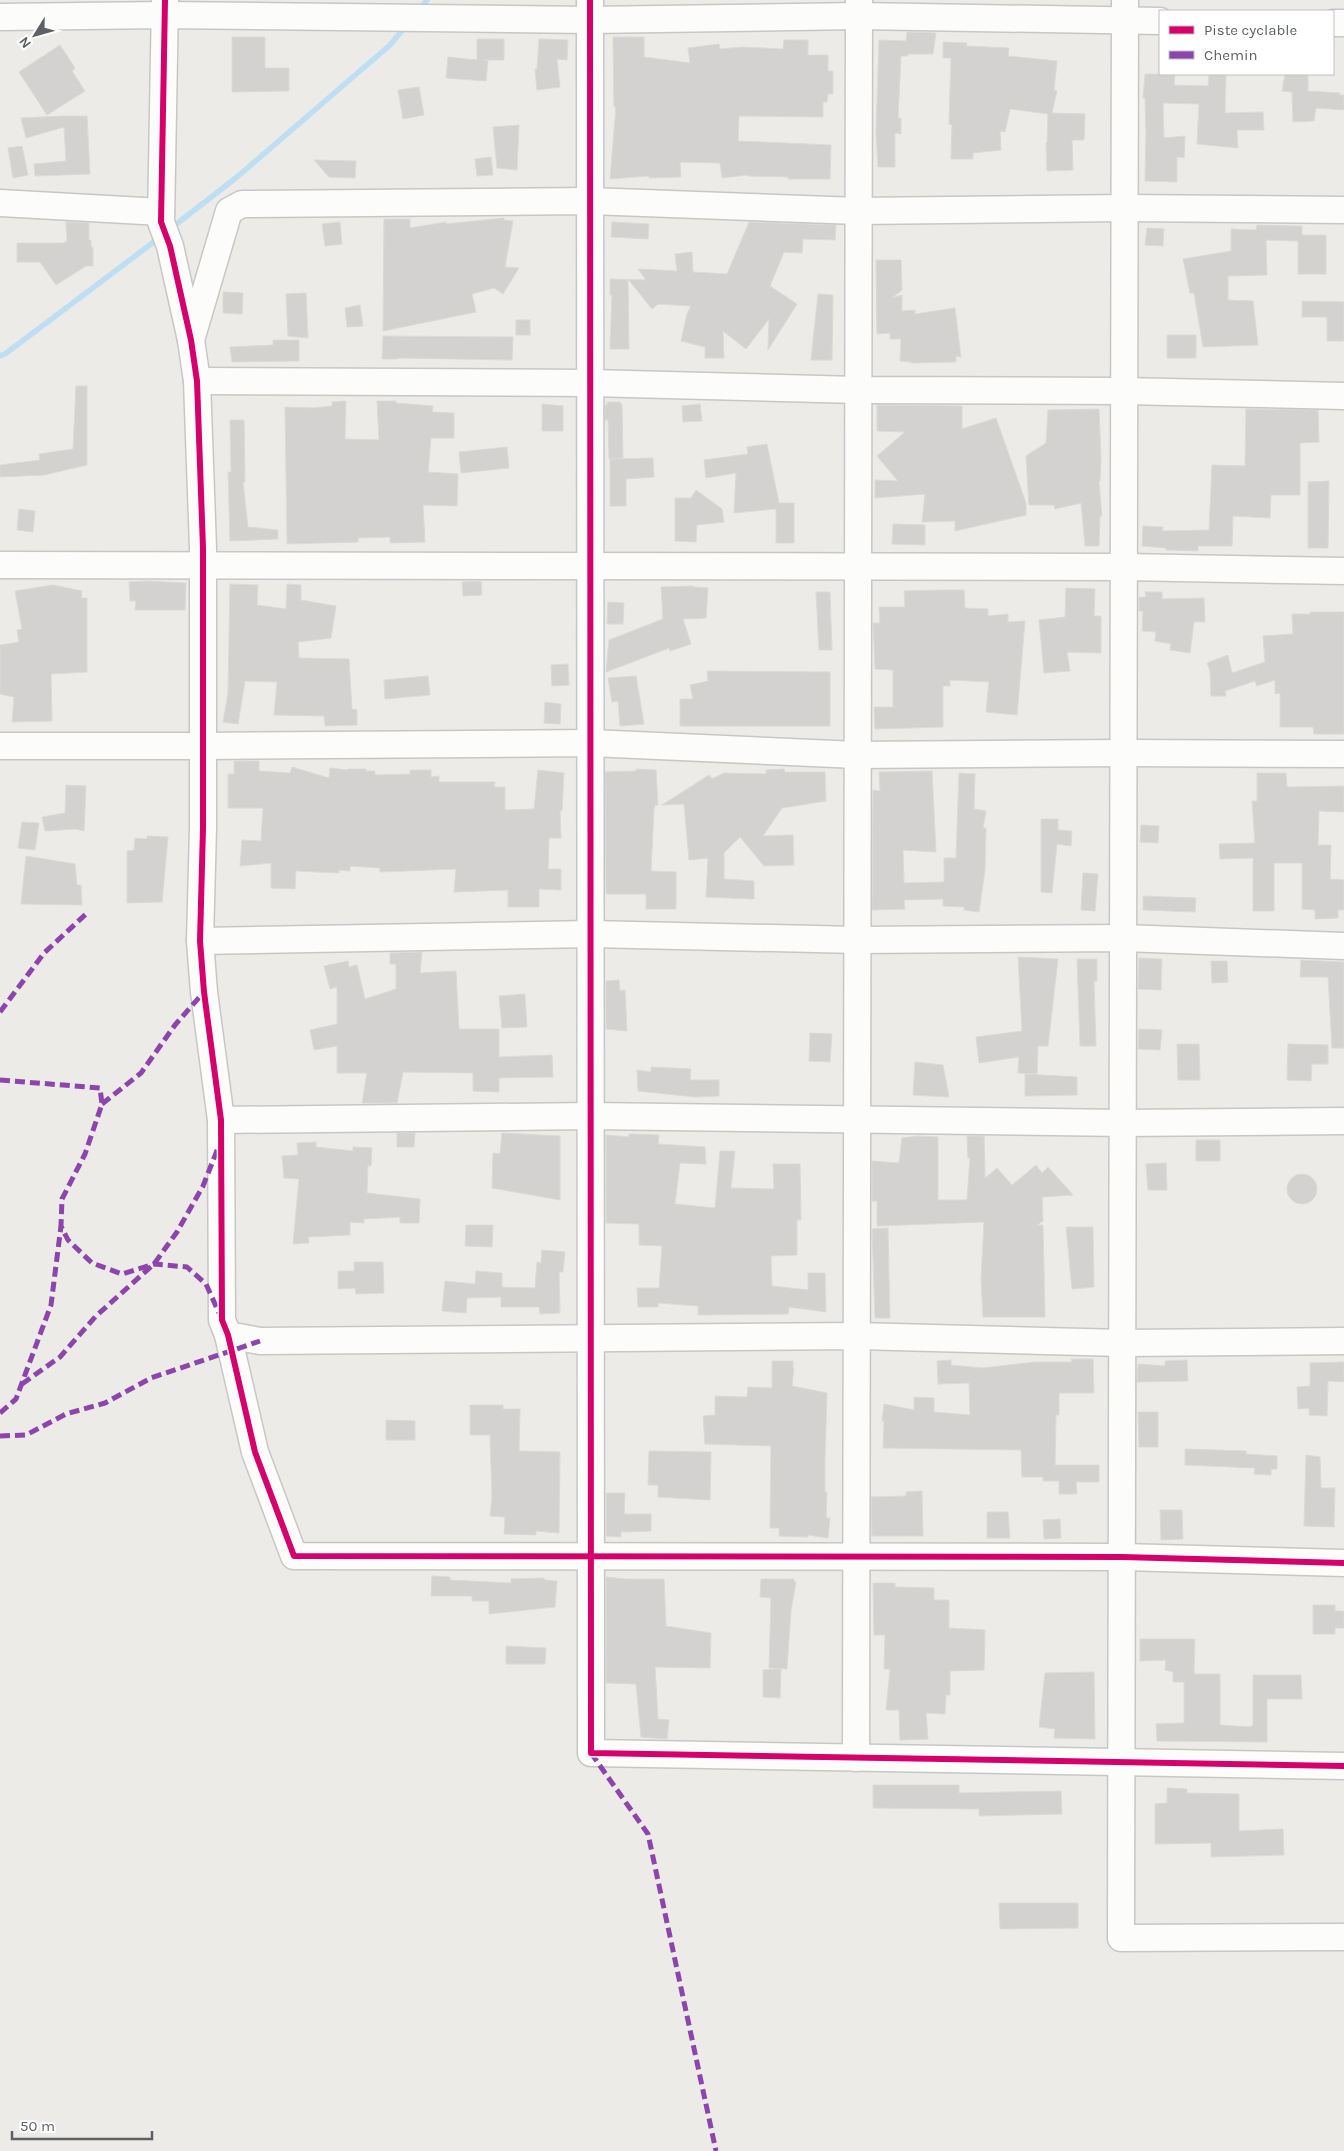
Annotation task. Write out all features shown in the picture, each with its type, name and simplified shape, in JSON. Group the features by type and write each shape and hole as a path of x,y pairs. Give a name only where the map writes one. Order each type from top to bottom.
{"street":[{"path":"165,8 164,227 190,340 197,381 203,565 200,941 204,992 221,1120 222,1320 228,1335 255,1452 294,1556 1122,1557 1344,1563"},
{"path":"0,17 165,8 393,18 590,10 859,8 1125,10 1159,21"},
{"path":"856,1758 859,8"},
{"path":"590,10 592,1753 1344,1766"},
{"path":"1125,10 1121,1938 1344,1937"},
{"path":"190,340 229,211 242,204 590,201 858,211 1125,208 1344,210"},
{"path":"0,203 164,227"},
{"path":"197,381 590,384 858,390 1124,390 1344,396"},
{"path":"0,565 858,566 1344,570"},
{"path":"0,746 591,743 857,755 1344,754"},
{"path":"200,941 591,934 857,940 1123,938 1344,946"},
{"path":"221,1120 591,1116 1123,1123 1344,1121"},
{"path":"228,1335 260,1341 857,1336 1122,1343 1344,1341"}],"building":[{"path":"907,32 936,33 933,54 908,54 908,56 901,56 898,118 901,118 901,134 895,133 895,167 878,167 876,132 879,40 906,41"},
{"path":"232,37 265,37 265,68 289,68 289,91 232,92"},
{"path":"613,37 644,37 644,57 690,63 688,48 719,44 720,49 743,47 783,49 784,40 808,40 808,55 828,55 828,71 833,71 833,94 828,94 827,102 823,102 823,117 739,116 738,141 831,145 830,179 788,179 788,177 747,175 722,178 720,163 680,162 681,177 649,178 649,176 610,179 616,107 614,107"},
{"path":"477,39 504,39 504,60 488,60 486,81 446,78 448,57 477,60"},
{"path":"539,39 568,40 567,60 557,59 560,87 537,90 535,69 537,69"},
{"path":"943,42 967,43 966,46 1009,48 1008,56 1057,61 1054,90 1057,91 1052,113 1085,114 1084,140 1072,140 1073,170 1047,171 1048,114 1010,109 1005,132 1000,131 1001,150 973,153 973,159 951,159 952,125 949,124 951,58 943,58"},
{"path":"60,45 75,68 72,71 85,91 47,115 19,72"},
{"path":"1145,74 1175,75 1174,85 1208,86 1209,75 1226,75 1225,113 1263,112 1264,130 1237,130 1238,148 1197,144 1199,104 1163,103 1164,138 1185,136 1184,158 1177,157 1177,182 1145,181 1146,135 1145,98 1143,98"},
{"path":"1285,75 1308,75 1308,91 1340,93 1339,95 1344,95 1344,110 1316,108 1314,121 1293,122 1292,92 1282,91"},
{"path":"419,87 424,115 403,119 398,90"},
{"path":"87,116 90,174 35,176 34,164 66,161 64,127 26,138 21,118"},
{"path":"519,125 517,170 497,168 493,127"},
{"path":"22,146 28,175 13,178 8,148"},
{"path":"491,157 493,175 477,176 475,159"},
{"path":"314,160 356,161 355,178 329,177"},
{"path":"504,218 504,220 513,221 505,267 519,268 503,294 494,288 472,294 476,312 383,331 384,219 410,219 410,228 446,222 446,224"},
{"path":"66,222 89,223 89,240 91,240 91,247 93,247 93,266 86,266 56,285 40,262 17,262 17,243 63,243 67,241"},
{"path":"340,222 342,244 325,246 322,224"},
{"path":"612,222 649,224 648,239 611,237"},
{"path":"749,222 836,225 835,240 803,239 802,253 784,252 770,286 797,304 768,350 769,319 746,349 723,331 724,358 705,358 705,347 681,341 687,314 691,306 658,304 652,309 628,280 646,280 638,269 677,271 675,254 692,252 693,272 727,274"},
{"path":"1257,225 1302,226 1302,235 1326,235 1326,274 1298,274 1298,241 1266,240 1267,275 1228,276 1228,300 1253,301 1258,345 1203,347 1194,293 1190,293 1183,259 1231,251 1231,229 1256,230"},
{"path":"1147,228 1164,229 1163,246 1145,245"},
{"path":"876,260 901,260 902,290 892,298 902,295 902,311 915,310 915,314 955,308 961,357 956,356 956,362 911,363 900,361 901,339 890,339 890,333 877,334"},
{"path":"610,279 628,280 629,349 610,349 612,295 610,295"},
{"path":"223,292 243,293 242,314 223,313"},
{"path":"306,293 308,338 288,336 286,294"},
{"path":"818,294 833,295 832,360 811,360"},
{"path":"1302,301 1344,302 1344,341 1327,341 1327,317 1302,317"},
{"path":"360,305 363,326 347,327 345,308"},
{"path":"516,320 530,320 530,335 516,335"},
{"path":"1167,335 1196,335 1196,358 1167,358"},
{"path":"383,336 513,337 512,360 382,359"},
{"path":"273,340 299,340 299,361 232,362 230,347 273,345"},
{"path":"76,386 87,386 87,465 44,475 0,477 0,465 40,460 39,454 73,449"},
{"path":"346,401 345,439 379,440 377,401 396,401 396,403 433,406 432,412 454,413 454,438 431,438 428,472 458,474 457,506 423,505 425,542 390,543 390,537 358,538 358,542 287,544 285,407 313,408 332,406 332,402"},
{"path":"607,402 620,402 622,405 623,458 609,459 608,420 605,420 605,405 607,405"},
{"path":"542,404 563,406 563,431 542,431"},
{"path":"700,404 702,421 683,422 682,406"},
{"path":"877,405 962,406 962,429 996,418 1026,503 1026,515 955,531 955,521 922,522 925,494 875,498 875,480 898,481 877,456 905,432 877,431"},
{"path":"1099,409 1101,459 1099,481 1102,516 1100,516 1099,546 1085,546 1081,503 1055,509 1054,505 1029,505 1026,456 1046,443 1048,410"},
{"path":"1246,409 1318,410 1319,442 1300,443 1300,495 1271,495 1270,518 1233,516 1232,546 1198,546 1198,551 1166,550 1166,548 1142,546 1143,526 1163,527 1162,531 1209,530 1212,465 1245,466"},
{"path":"230,420 244,420 245,482 243,482 248,527 278,530 278,539 230,541 228,472 231,472"},
{"path":"767,444 779,503 794,503 794,543 776,543 776,509 734,513 736,473 706,478 704,460 748,454 747,447"},
{"path":"507,447 509,468 461,473 459,452"},
{"path":"653,458 654,477 626,479 626,506 610,506 610,459"},
{"path":"1329,481 1328,548 1308,548 1308,482"},
{"path":"696,490 722,509 724,522 697,525 696,542 675,541 675,498 691,498"},
{"path":"19,509 35,511 33,532 17,530"},
{"path":"893,524 925,525 925,545 892,544"},
{"path":"481,581 482,595 463,596 462,582"},
{"path":"129,582 186,583 185,610 135,610 136,601 130,601"},
{"path":"230,584 258,585 257,605 286,609 287,584 301,585 301,600 336,606 331,638 298,642 299,658 349,659 352,709 357,710 357,725 325,726 324,716 274,715 277,682 245,681 238,724 223,722 228,693"},
{"path":"53,585 82,591 81,598 87,598 87,672 51,674 52,721 12,722 14,697 0,694 0,645 19,642 17,630 22,629 15,591"},
{"path":"693,586 708,588 706,618 683,619 691,644 670,651 669,648 606,672 609,640 663,619 661,587"},
{"path":"1066,588 1095,589 1094,616 1101,616 1101,653 1067,652 1070,671 1044,673 1039,620 1065,617"},
{"path":"964,590 965,608 988,609 988,616 1008,614 1008,622 1025,621 1017,715 986,712 989,682 950,680 950,686 943,686 943,727 875,729 874,707 893,707 893,670 875,669 873,623 880,623 879,607 905,607 904,591"},
{"path":"816,592 830,592 832,650 819,650"},
{"path":"1145,592 1162,592 1162,599 1204,598 1205,622 1194,622 1190,653 1170,650 1171,644 1155,641 1156,632 1142,631 1143,611 1139,611 1139,597 1146,597"},
{"path":"608,602 624,603 623,624 607,624"},
{"path":"1310,612 1344,612 1344,734 1314,734 1313,727 1280,727 1280,693 1275,694 1275,680 1257,686 1255,681 1225,691 1226,696 1211,696 1210,671 1207,663 1228,655 1232,673 1265,662 1263,636 1293,634 1292,614 1310,614"},
{"path":"568,664 569,685 552,686 551,665"},
{"path":"707,671 830,672 830,726 680,726 680,699 693,699 690,685 708,681"},
{"path":"428,676 430,695 385,699 384,680"},
{"path":"636,676 644,724 620,726 618,701 612,702 608,678"},
{"path":"545,702 561,704 560,724 544,723"},
{"path":"234,761 259,761 259,771 290,773 292,767 329,778 330,768 366,769 366,771 375,771 375,775 410,774 410,770 431,770 431,777 439,776 439,782 495,782 494,787 505,787 505,810 534,809 538,770 564,773 562,811 560,811 561,838 549,838 548,869 561,869 561,890 539,889 539,907 508,907 508,890 454,892 456,869 380,872 380,868 350,866 350,871 339,870 339,873 296,871 295,889 271,888 271,863 240,866 242,840 261,841 263,808 228,808 228,774 234,774"},
{"path":"636,769 656,770 658,805 655,805 654,809 651,871 676,872 676,909 646,909 646,894 606,894 605,772 636,771"},
{"path":"784,769 785,772 825,772 826,801 782,808 763,836 793,835 794,865 764,866 740,837 724,853 724,879 754,881 754,899 706,897 708,858 689,860 684,804 662,805 709,775 712,779 724,773 766,774 766,770"},
{"path":"932,771 936,852 903,850 904,883 944,882 944,858 956,858 959,773 975,774 974,809 986,811 983,828 986,828 985,870 979,912 964,910 964,907 943,906 943,899 904,900 905,909 872,910 873,790 880,791 879,772"},
{"path":"1257,773 1286,773 1287,787 1344,786 1344,812 1319,811 1318,845 1331,845 1330,879 1344,880 1344,910 1338,910 1338,918 1315,919 1315,910 1302,909 1302,863 1274,863 1274,911 1253,911 1253,858 1220,859 1219,844 1255,843 1252,801 1257,801"},
{"path":"66,785 86,786 84,831 76,829 45,831 42,817 65,813"},
{"path":"1041,819 1058,819 1058,830 1072,831 1071,846 1057,844 1052,893 1041,892"},
{"path":"22,822 39,823 35,850 18,848"},
{"path":"1141,825 1159,826 1158,843 1140,842"},
{"path":"147,836 168,837 162,902 127,903 127,851 134,850 135,838 147,839"},
{"path":"26,856 75,864 77,885 81,885 82,905 21,904"},
{"path":"1083,873 1098,874 1095,911 1081,910"},
{"path":"1143,896 1196,898 1195,912 1143,910"},
{"path":"422,952 420,973 456,971 459,1029 499,1029 499,1057 552,1055 553,1077 499,1078 499,1092 473,1091 473,1073 403,1072 397,1103 362,1103 367,1073 337,1073 337,1046 314,1050 310,1030 337,1024 337,987 330,989 324,966 348,961 349,967 357,965 365,999 396,989 396,964 390,964 390,953"},
{"path":"1018,957 1058,959 1048,1046 1038,1046 1037,1074 1018,1073 1019,1057 979,1063 976,1037 1022,1031"},
{"path":"1139,958 1162,959 1161,990 1138,989"},
{"path":"1077,959 1097,959 1097,981 1094,981 1096,1046 1080,1046"},
{"path":"1301,960 1344,962 1344,1048 1332,1048 1328,977 1300,977"},
{"path":"1211,961 1227,961 1228,982 1212,983"},
{"path":"619,980 620,991 625,990 627,1031 606,1029 606,981"},
{"path":"525,994 527,1027 502,1028 499,996"},
{"path":"1139,1029 1162,1030 1160,1050 1138,1049"},
{"path":"810,1033 832,1034 830,1062 809,1061"},
{"path":"1177,1044 1199,1044 1200,1080 1178,1080"},
{"path":"1288,1044 1328,1045 1328,1064 1312,1064 1311,1081 1287,1080"},
{"path":"915,1062 943,1065 949,1097 913,1095"},
{"path":"651,1067 691,1069 690,1080 719,1080 719,1096 695,1097 638,1091 637,1070 651,1072"},
{"path":"1025,1074 1077,1077 1077,1095 1025,1096"},
{"path":"397,1133 415,1133 414,1147 397,1147"},
{"path":"502,1133 560,1136 560,1200 492,1188 493,1153 500,1154"},
{"path":"629,1134 659,1135 658,1144 705,1147 706,1164 680,1163 675,1204 715,1208 720,1151 735,1151 731,1188 774,1189 773,1164 800,1164 801,1220 797,1220 797,1255 771,1256 772,1286 808,1290 808,1273 825,1273 826,1312 789,1307 788,1314 698,1315 698,1306 658,1303 658,1307 638,1307 637,1288 659,1288 662,1246 639,1245 639,1224 606,1223 606,1135 629,1137"},
{"path":"918,1136 938,1137 938,1200 967,1200 970,1158 968,1158 967,1136 984,1136 985,1178 997,1168 1012,1185 1036,1165 1042,1173 1048,1167 1073,1195 1042,1197 1043,1221 1037,1225 1043,1225 1045,1317 983,1317 981,1279 984,1222 877,1226 877,1201 872,1201 872,1161 899,1163 902,1138"},
{"path":"1196,1140 1220,1140 1220,1161 1196,1161"},
{"path":"316,1142 316,1147 353,1151 353,1147 372,1148 371,1166 368,1165 367,1193 420,1199 419,1223 400,1223 400,1217 364,1219 364,1223 350,1222 350,1235 308,1237 309,1243 293,1244 299,1179 284,1178 282,1156 298,1155 297,1143"},
{"path":"1166,1163 1167,1190 1148,1190 1146,1164"},
{"path":"1302,1174 1313,1178 1317,1189 1313,1200 1302,1204 1291,1200 1287,1189 1291,1178"},
{"path":"466,1225 493,1225 492,1247 465,1246"},
{"path":"1066,1227 1093,1227 1094,1287 1072,1289"},
{"path":"888,1228 890,1318 875,1318 872,1229"},
{"path":"542,1250 565,1252 563,1272 559,1272 560,1313 540,1314 539,1307 501,1307 501,1297 467,1298 466,1313 442,1311 445,1281 475,1284 476,1271 502,1273 502,1287 535,1288 537,1262 541,1263"},
{"path":"354,1262 383,1262 384,1293 356,1294 355,1288 338,1289 338,1271 354,1271"},
{"path":"1071,1359 1093,1359 1094,1393 1059,1393 1059,1415 1056,1415 1055,1465 1099,1465 1099,1482 1076,1482 1077,1494 1059,1494 1059,1481 1043,1481 1043,1477 1022,1477 1021,1450 883,1448 884,1421 882,1421 884,1404 914,1410 914,1397 934,1398 934,1412 970,1415 969,1383 938,1384 937,1361 951,1360 951,1365 982,1368 1035,1362 1072,1362"},
{"path":"1187,1360 1188,1381 1137,1382 1138,1364 1165,1366 1165,1361"},
{"path":"772,1361 793,1361 792,1386 827,1393 825,1492 827,1492 826,1518 830,1518 828,1538 808,1535 808,1537 779,1536 779,1528 770,1528 771,1446 705,1444 703,1416 715,1415 715,1396 747,1397 748,1387 772,1388"},
{"path":"1344,1362 1344,1382 1328,1381 1327,1416 1309,1415 1309,1408 1298,1409 1297,1387 1310,1386 1310,1363"},
{"path":"470,1405 503,1405 503,1409 520,1409 519,1451 560,1452 559,1533 536,1531 536,1535 504,1534 505,1517 490,1516 492,1498 490,1435 470,1435"},
{"path":"1138,1412 1158,1412 1158,1447 1139,1447"},
{"path":"386,1420 415,1421 415,1440 386,1440"},
{"path":"1185,1449 1246,1451 1246,1454 1277,1456 1277,1469 1271,1469 1271,1475 1254,1474 1255,1468 1185,1465"},
{"path":"649,1451 711,1452 710,1500 658,1497 658,1485 648,1485"},
{"path":"1306,1455 1320,1457 1321,1488 1335,1488 1334,1527 1304,1526"},
{"path":"922,1491 923,1536 872,1536 871,1497 906,1496 906,1492"},
{"path":"606,1493 625,1493 624,1514 651,1514 651,1531 621,1532 621,1537 606,1536"},
{"path":"1160,1510 1182,1510 1183,1539 1161,1540"},
{"path":"987,1512 1008,1512 1010,1538 987,1538"},
{"path":"1060,1519 1061,1538 1044,1539 1043,1520"},
{"path":"432,1576 450,1577 450,1580 511,1583 511,1579 544,1578 545,1580 557,1581 555,1607 489,1614 489,1601 472,1601 472,1596 431,1596"},
{"path":"606,1577 664,1579 666,1626 711,1633 710,1668 655,1667 658,1719 669,1720 667,1739 641,1737 636,1684 606,1683"},
{"path":"761,1579 794,1579 794,1582 796,1582 791,1610 787,1669 769,1668 771,1598 760,1597"},
{"path":"873,1583 895,1583 895,1587 934,1588 934,1600 949,1600 949,1628 985,1630 984,1670 950,1671 950,1695 946,1695 945,1714 926,1713 928,1739 900,1740 899,1710 886,1710 890,1669 884,1669 885,1635 874,1635"},
{"path":"1313,1605 1335,1605 1335,1611 1344,1611 1344,1628 1335,1628 1335,1634 1313,1634"},
{"path":"1140,1639 1195,1639 1194,1674 1220,1674 1220,1725 1250,1727 1253,1725 1253,1675 1301,1675 1302,1699 1267,1699 1267,1742 1157,1741 1156,1724 1184,1723 1184,1682 1173,1682 1173,1672 1165,1670 1166,1660 1140,1661"},
{"path":"506,1646 546,1648 545,1664 506,1664"},
{"path":"781,1669 780,1698 763,1697 763,1670"},
{"path":"1094,1672 1095,1739 1054,1738 1055,1729 1039,1727 1045,1673"},
{"path":"873,1785 959,1785 959,1793 1061,1791 1062,1814 979,1816 979,1809 873,1808"},
{"path":"1167,1788 1187,1789 1187,1793 1239,1794 1239,1831 1283,1829 1284,1855 1211,1857 1211,1843 1155,1844 1155,1804 1167,1803"},
{"path":"999,1903 1078,1903 1078,1928 1000,1929"}],"waterway":[{"path":"419,10 427,0"},
{"path":"170,229 237,177 390,45 405,27"},
{"path":"0,356 159,238"}],"marked path":[{"path":"0,1012 44,953 86,914"},
{"path":"102,1104 141,1073 175,1025 204,992"},
{"path":"0,1080 100,1088 102,1104 85,1154 62,1199 61,1226 68,1240 92,1263 122,1274 154,1264 187,1267 206,1284 219,1313"},
{"path":"22,1384 60,1357 96,1316 154,1264 177,1232 203,1186 218,1148"},
{"path":"0,1413 16,1399 51,1305 61,1226"},
{"path":"0,1436 26,1435 66,1414 105,1403 151,1378 260,1341"},
{"path":"591,1753 648,1834 716,2151"}],"cycle path":[{"path":"165,0 161,222 170,246 191,340 197,381 203,548 203,828 200,941 204,992 221,1120 222,1320 228,1335 255,1452 294,1556 1122,1557 1344,1563"},
{"path":"590,0 591,1753 1344,1766"}]}
